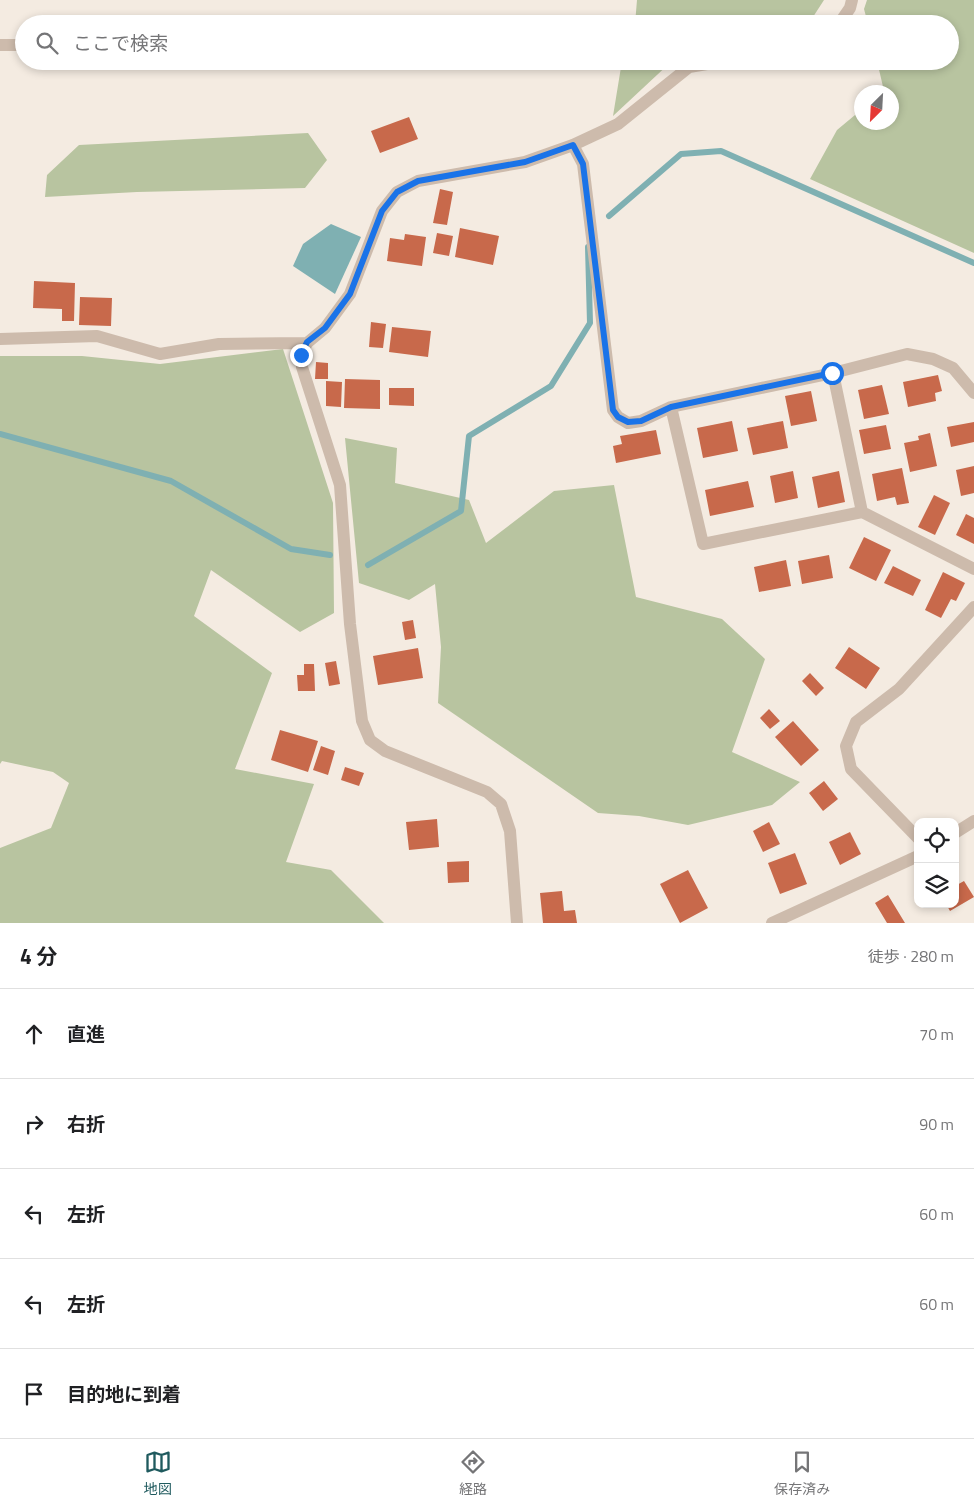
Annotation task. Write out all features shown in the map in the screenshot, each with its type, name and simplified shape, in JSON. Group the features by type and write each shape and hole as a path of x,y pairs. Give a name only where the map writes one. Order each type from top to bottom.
{"street":[{"path":"845,15 852,0"},
{"path":"0,45 15,45"},
{"path":"516,923 510,831 500,804 487,792 385,751 370,740 362,721 350,624 340,485 302,367 301,355 307,342 325,328 350,294 382,211 397,192 418,181 525,162 573,145 618,124 685,70"},
{"path":"573,145 583,164 613,410 618,417 628,422 641,421 671,407 832,373 907,354 933,359 953,368 974,393"},
{"path":"0,338 97,336 160,354 219,344 307,342"},
{"path":"832,373 862,512"},
{"path":"671,407 703,544 862,512 974,569"},
{"path":"914,834 851,769 846,746 856,722 899,689 974,607"},
{"path":"959,830 974,821"},
{"path":"772,923 914,858"}],"green space":[{"path":"637,0 824,0 814,15 636,15"},
{"path":"867,0 974,0 974,253 810,179 837,130 854,116 854,130 899,130 899,85 883,85 879,70 959,70 959,15 866,15 864,9"},
{"path":"621,70 662,70 613,116"},
{"path":"308,133 327,160 305,188 137,192 45,197 47,175 79,145"},
{"path":"283,349 333,503 334,613 300,632 211,570 194,616 272,673 235,769 314,784 286,862 331,870 384,923 0,923 0,848 51,828 69,783 53,772 2,761 0,764 0,356 82,356 160,364"},
{"path":"345,438 397,448 395,483 469,500 486,543 554,491 614,485 636,597 722,619 765,659 732,752 800,782 772,805 688,825 639,816 598,813 438,703 441,647 435,584 409,600 359,583"}],"water":[{"path":"331,224 361,237 335,294 293,266 303,244"}],"building":[{"path":"409,117 418,139 380,153 371,131"},
{"path":"440,189 453,192 447,225 433,223"},
{"path":"460,228 499,236 493,265 455,257"},
{"path":"437,233 453,236 449,256 433,253"},
{"path":"405,234 426,237 422,266 387,261 390,238 404,240"},
{"path":"34,281 75,283 74,321 62,321 62,309 33,308"},
{"path":"80,297 112,298 111,326 79,325"},
{"path":"371,322 386,324 383,348 369,347"},
{"path":"392,327 431,331 428,357 389,352"},
{"path":"316,362 328,363 328,379 315,379"},
{"path":"938,375 942,391 935,393 936,401 908,407 903,382"},
{"path":"345,379 380,380 380,409 344,408"},
{"path":"326,381 342,382 341,407 326,406"},
{"path":"882,385 889,414 864,419 858,390"},
{"path":"389,388 414,388 414,406 389,405"},
{"path":"811,391 817,421 791,426 785,396"},
{"path":"732,421 738,451 703,458 697,428"},
{"path":"783,421 788,448 753,455 747,428"},
{"path":"974,422 974,442 951,447 947,427"},
{"path":"886,425 891,449 864,454 859,430"},
{"path":"656,430 661,454 616,463 613,446 622,444 620,436"},
{"path":"930,433 937,466 910,472 904,443 919,440 918,436"},
{"path":"974,466 974,493 961,496 956,470"},
{"path":"902,468 909,503 897,505 895,497 877,501 872,474"},
{"path":"793,471 798,498 775,503 770,476"},
{"path":"839,471 845,502 818,508 812,477"},
{"path":"748,481 754,507 710,516 705,490"},
{"path":"934,495 950,503 935,535 918,527"},
{"path":"966,514 974,518 974,544 956,535"},
{"path":"864,537 891,550 876,581 849,568"},
{"path":"829,555 833,578 802,584 798,561"},
{"path":"786,560 791,586 759,592 754,567"},
{"path":"893,566 921,580 913,596 884,583"},
{"path":"943,572 965,583 956,601 951,599 941,618 925,610"},
{"path":"413,620 416,638 405,640 402,622"},
{"path":"849,647 880,668 866,689 835,668"},
{"path":"418,648 423,678 378,685 373,656"},
{"path":"336,661 340,684 329,686 325,663"},
{"path":"304,664 314,664 315,691 298,691 297,675 304,675"},
{"path":"810,673 824,688 816,696 802,681"},
{"path":"769,709 780,721 770,729 760,718"},
{"path":"793,721 819,750 801,766 775,737"},
{"path":"280,730 318,741 308,772 271,760"},
{"path":"321,746 335,751 328,775 313,770"},
{"path":"345,767 364,773 359,786 341,780"},
{"path":"824,781 838,799 823,811 809,793"},
{"path":"437,819 439,847 409,850 406,822"},
{"path":"769,822 780,844 763,852 753,831"},
{"path":"850,832 861,854 840,865 829,842"},
{"path":"795,853 807,884 780,894 768,863"},
{"path":"469,861 469,882 448,883 447,862"},
{"path":"688,870 708,908 680,923 660,884"},
{"path":"964,881 974,897 959,906 959,884"},
{"path":"562,891 564,911 575,910 577,923 543,923 540,893"},
{"path":"888,895 905,923 887,923 875,903"}],"waterway":[{"path":"609,216 681,154 721,151 974,263"},
{"path":"368,565 461,511 469,436 551,386 590,323 588,247"},
{"path":"0,434 171,481 291,549 330,555"}],"route":[{"path":"301,355 307,342 325,328 350,294 382,211 397,192 418,181 525,162 573,145 583,164 613,410 618,417 628,422 641,421 671,407 832,373"}]}
